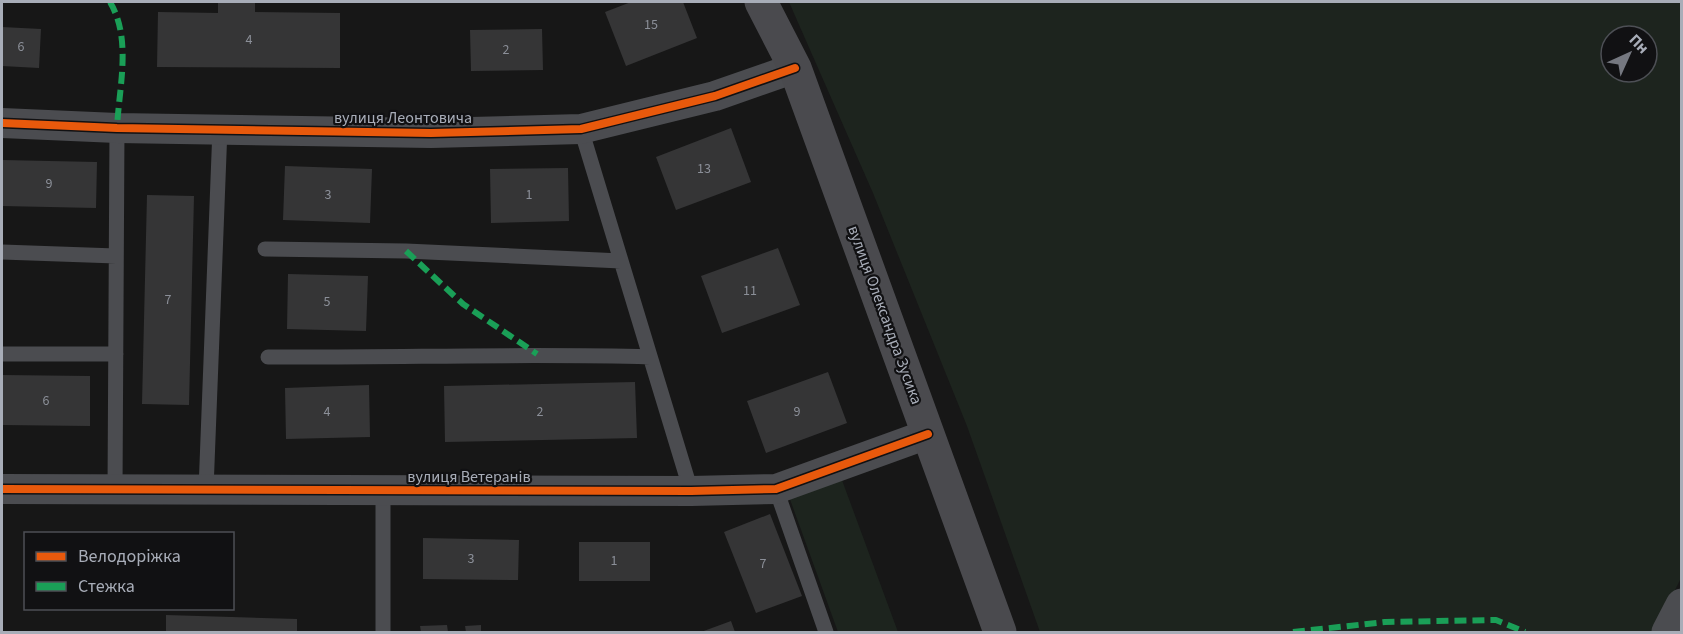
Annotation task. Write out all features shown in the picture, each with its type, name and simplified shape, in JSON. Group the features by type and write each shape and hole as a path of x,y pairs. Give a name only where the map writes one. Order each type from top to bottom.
{"main road":[{"name":"вулиця Олександра Зусика","path":"761,2 795,68 1000,633"}],"street":[{"name":"вулиця Леонтовича","path":"2,123 117,128 431,133 581,129 715,96 795,68"},
{"name":"вулиця Ветеранів","path":"2,489 691,491 776,489 928,434"},
{"path":"1668,633 1682,605"}],"lane":[{"path":"115,490 117,128"},
{"path":"207,490 220,129"},
{"path":"581,129 691,491"},
{"path":"265,249 406,251 621,261"},
{"path":"2,252 116,256"},
{"path":"2,354 116,354"},
{"path":"268,357 404,358 537,354 650,357"},
{"path":"776,489 826,633"},
{"path":"383,490 383,633"}],"shaded area":[{"path":"789,2 1681,2 1682,576 1654,632 1040,632 967,426 873,193"},
{"path":"839,472 898,632 838,632 787,491"}],"building":[{"path":"218,2 255,2 255,12 340,13 340,68 157,67 158,12 218,13"},
{"path":"631,2 683,2 697,38 626,66 605,12"},
{"path":"2,27 41,29 39,68 2,66"},
{"path":"542,29 543,70 471,71 470,30"},
{"path":"731,128 751,182 676,210 656,157"},
{"path":"2,160 97,162 96,208 2,206"},
{"path":"285,166 372,169 370,223 283,220"},
{"path":"568,168 569,221 491,223 490,169"},
{"path":"147,195 194,196 189,405 142,404"},
{"path":"778,248 800,305 722,333 701,276"},
{"path":"288,274 368,276 366,331 287,329"},
{"path":"828,372 847,423 766,453 747,401"},
{"path":"2,375 90,376 90,426 2,425"},
{"path":"635,382 637,438 445,442 444,386"},
{"path":"369,385 370,437 286,439 285,388"},
{"path":"770,514 802,596 756,613 724,532"},
{"path":"423,538 519,540 518,580 423,579"},
{"path":"579,542 650,542 650,581 579,581"},
{"path":"166,615 297,619 297,632 166,632"},
{"path":"731,621 735,632 701,632"},
{"path":"447,625 448,632 421,632 420,626"},
{"path":"481,625 481,632 466,632 465,626"}],"marked path":[{"path":"110,2 117,16 122,47 117,128"},
{"path":"406,251 463,304 537,354"},
{"path":"1293,632 1385,622 1496,620 1525,632"}],"cycle path":[{"path":"2,123 117,128 431,133 581,129 715,96 795,68"},
{"path":"2,489 691,491 776,489 928,434"}]}
